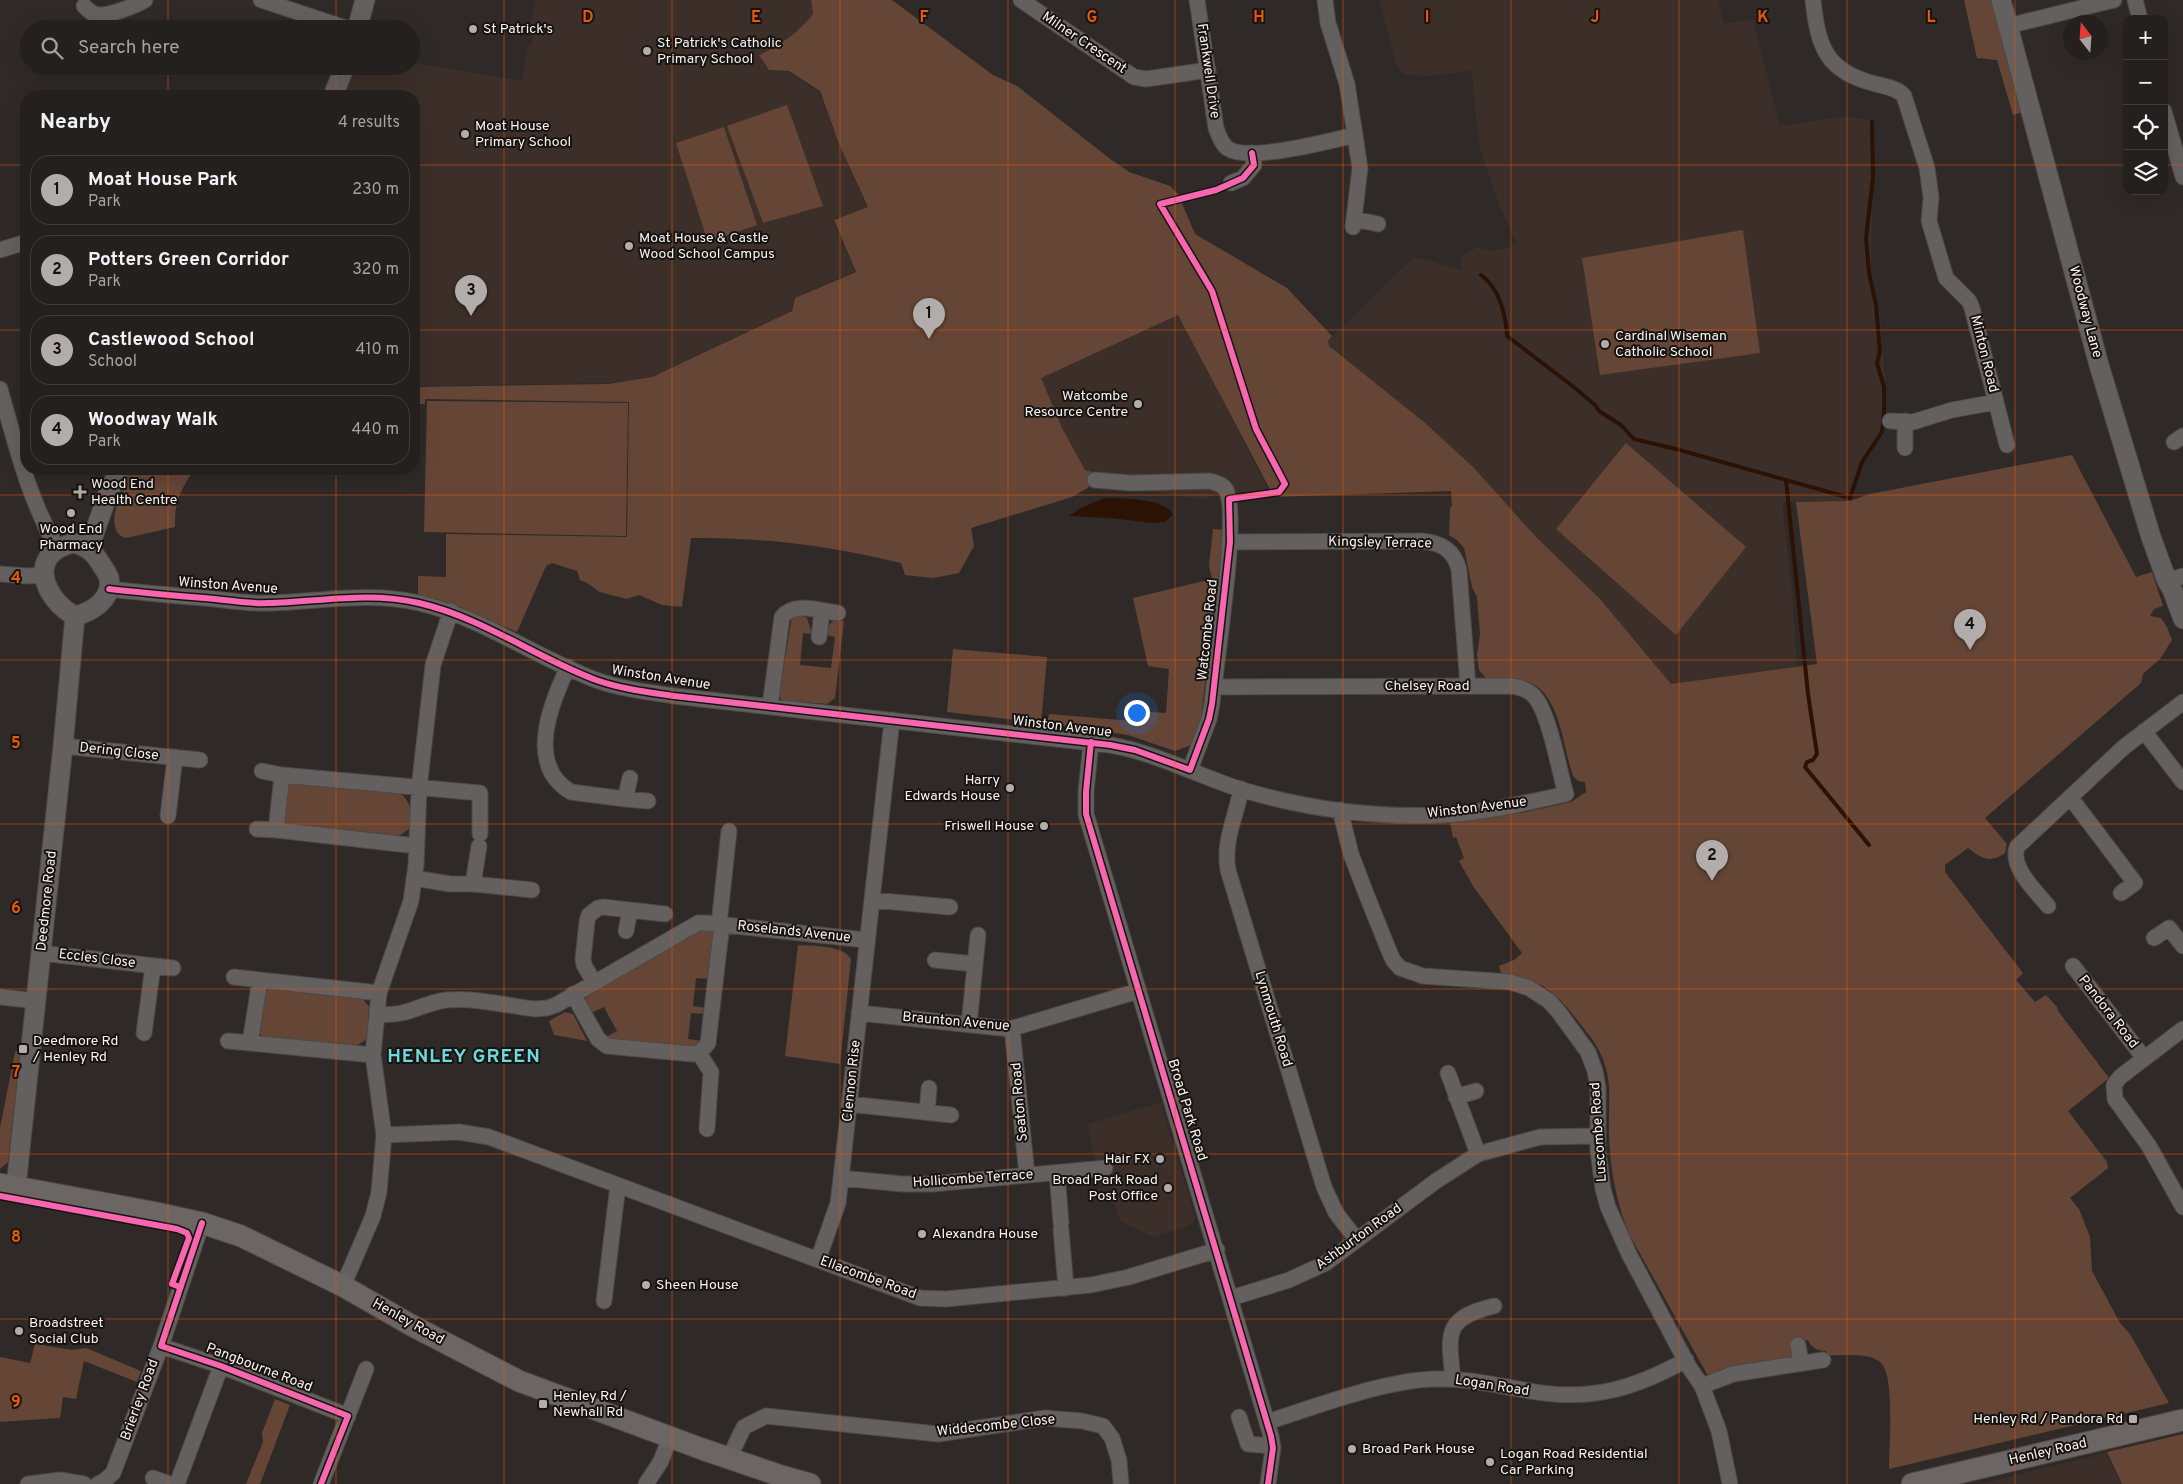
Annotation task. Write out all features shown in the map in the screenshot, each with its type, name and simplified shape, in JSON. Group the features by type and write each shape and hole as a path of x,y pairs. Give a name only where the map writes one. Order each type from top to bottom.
{"main road":[{"name":"Henley Road","path":"8,1185 202,1223 241,1236 343,1286 411,1325 519,1381 729,1458 810,1484"},
{"name":"Henley Road","path":"1912,1484 2183,1420"}],"street":[{"path":"84,6 92,13 104,14 134,6 145,0"},
{"path":"261,0 321,20"},
{"path":"359,20 365,0"},
{"name":"Milner Crescent","path":"1022,0 1134,77 1146,80 1208,70"},
{"name":"Frankwell Drive","path":"1197,0 1216,128 1221,141 1227,148 1239,152 1252,153"},
{"path":"1325,0 1328,23 1347,84 1360,168 1353,224 1378,224"},
{"name":"Minton Road","path":"1813,0 1817,35 1831,59 1849,75 1860,80 1898,90 1904,96 1928,168 1931,197 1929,221 1946,278 1969,301 1972,308 2007,445"},
{"name":"Woodway Lane","path":"2000,0 2099,365 2151,537 2175,579 2183,619"},
{"path":"2008,26 2074,5 2114,0"},
{"path":"2134,0 2139,15"},
{"path":"336,90 342,75"},
{"path":"2168,124 2183,177"},
{"path":"1231,183 1243,178 1254,164 1252,153 1314,145 1355,135"},
{"path":"0,250 20,244"},
{"path":"0,389 20,459"},
{"path":"1890,421 1913,422 1952,410 1988,405 1996,402"},
{"path":"1905,422 1905,448"},
{"path":"25,475 31,497 57,548"},
{"path":"89,548 109,491 117,475"},
{"name":"Watcombe Road","path":"1095,480 1131,483 1210,481 1220,484 1226,490 1229,499 1230,542 1214,687 1209,719 1190,770"},
{"name":"Kingsley Terrace","path":"1230,542 1422,541 1435,542 1446,548 1453,554 1459,570 1468,686"},
{"path":"74,544 89,548 99,560 109,578 109,589 105,599 95,608 75,616 60,605 47,584 44,575 44,565 57,548 74,544"},
{"path":"0,574 44,575"},
{"name":"Winston Avenue","path":"109,589 266,604 376,596 417,602 451,611 596,680 621,687 674,696 1091,742 1135,750 1241,789 1276,798 1340,810 1442,814 1497,808 1566,794"},
{"path":"770,706 782,616 787,610 794,608 838,613"},
{"path":"343,1286 373,1216 382,1170 384,1135 374,1054 380,992 382,980 407,915 414,878 419,789 433,665 451,611"},
{"path":"819,637 822,611"},
{"name":"Deedmore Road","path":"8,1185 37,1001 64,746 75,616"},
{"path":"568,667 552,703 546,724 546,749 552,772 565,789 571,792 648,802"},
{"name":"Chelsey Road","path":"1214,687 1511,686 1531,692 1543,708 1566,794"},
{"path":"2048,906 2019,868 2014,858 2021,842 2144,731 2183,702"},
{"name":"Clennon Rise","path":"818,1260 838,1203 892,720"},
{"path":"2144,731 2183,782"},
{"name":"Broad Park Road","path":"1091,742 1086,792 1086,814 1267,1422 1272,1446 1268,1484"},
{"name":"Dering Close","path":"64,746 200,760"},
{"name":"Dering Close","path":"168,816 175,757"},
{"path":"262,771 282,775 419,789 480,793 479,840 473,884"},
{"path":"276,830 282,775"},
{"path":"625,799 630,778"},
{"name":"Lynmouth Road","path":"1241,789 1227,841 1226,856 1228,870 1324,1187 1336,1213 1357,1240"},
{"path":"2070,797 2135,883 2121,893"},
{"name":"Luscombe Road","path":"1340,810 1351,854 1393,960 1400,968 1423,976 1516,983 1548,1000 1580,1040 1593,1063 1598,1087 1597,1136 1603,1189 1614,1224 1686,1360 1702,1386 1720,1432 1730,1484"},
{"path":"257,829 417,846"},
{"name":"Roselands Avenue","path":"699,1053 704,1050 708,1043 729,830"},
{"path":"414,878 450,884 473,884 532,890"},
{"path":"872,900 950,907"},
{"path":"594,982 584,965 583,959 589,915 598,908 603,907 665,914"},
{"path":"626,931 630,910"},
{"name":"Roselands Avenue","path":"378,1014 402,1014 433,1003 455,1000 535,1009 546,1008 698,923 866,940"},
{"path":"2154,938 2169,928 2183,946"},
{"path":"969,1025 978,935"},
{"name":"Eccles Close","path":"41,953 173,968"},
{"path":"935,960 975,964"},
{"name":"Eccles Close","path":"144,1033 152,966"},
{"name":"Pandora Road","path":"2073,966 2144,1058"},
{"path":"234,977 380,992"},
{"path":"250,1043 260,980"},
{"name":"Braunton Avenue","path":"859,1013 1012,1028 1138,990"},
{"path":"573,994 598,1039 607,1046 692,1054 699,1053 711,1072 707,1129"},
{"path":"0,997 37,1001"},
{"name":"Seaton Road","path":"1012,1028 1027,1175"},
{"name":"Pandora Road","path":"2183,1029 2120,1077 2114,1085 2115,1099 2177,1185 2183,1207"},
{"path":"228,1041 374,1054"},
{"path":"1448,1073 1478,1154"},
{"path":"927,1112 929,1088"},
{"path":"1456,1097 1476,1090"},
{"path":"849,1104 951,1115"},
{"name":"Ellacombe Road","path":"384,1135 472,1134 488,1137 907,1294 933,1299 1066,1288 1091,1280 1129,1277 1216,1250"},
{"name":"Ashburton Road","path":"1231,1298 1289,1280 1315,1269 1436,1181 1478,1154 1540,1138 1597,1136"},
{"name":"Hollicombe Terrace","path":"841,1178 915,1185 1105,1168"},
{"path":"1056,1173 1066,1288"},
{"path":"604,1302 618,1185"},
{"name":"Brierley Road","path":"98,1484 114,1473 161,1346 202,1223"},
{"path":"1454,1379 1450,1347 1453,1328 1471,1312 1494,1306"},
{"path":"1798,1344 1801,1362"},
{"name":"Pangbourne Road","path":"161,1346 221,1366 348,1416"},
{"name":"Logan Road","path":"1267,1422 1402,1382 1454,1379 1483,1382 1555,1395 1578,1396 1601,1393 1631,1386 1686,1360"},
{"path":"1702,1386 1733,1374 1823,1360"},
{"path":"177,1484 221,1366"},
{"path":"320,1484 366,1369"},
{"name":"Widdecombe Close","path":"729,1458 744,1427 766,1416 938,1434 1045,1418 1082,1421 1103,1426 1112,1438 1119,1460 1121,1484"},
{"path":"1239,1417 1248,1444 1272,1446"},
{"path":"646,1484 661,1461 670,1437"},
{"path":"153,1478 170,1484"},
{"path":"28,1484 60,1480 84,1484"}],"shaded area":[{"name":"Moat House & Castle Wood School Campus","path":"535,0 811,0 813,14 802,28 779,46 759,55 768,70 788,72 819,92 838,142 867,207 833,220 855,271 794,298 791,311 651,377 609,383 420,386 420,90 347,90 353,75 420,75 420,64 522,81 528,46 532,47 534,27 530,26"},
{"path":"811,0 892,0 993,75 1017,86 1129,172 1170,186 1178,194 1195,234 1287,288 1332,336 1328,341 1329,346 1425,423 1473,467 1536,537 1600,599 1671,684 1817,664 1796,502 1850,501 1870,494 2072,455 2136,577 2152,572 2163,606 2154,609 2150,616 2161,618 2172,640 2160,659 2143,674 2141,683 1985,818 2007,844 2005,853 1990,859 1977,855 1968,848 1945,865 1945,872 2023,973 2016,980 2035,1002 2046,995 2057,1007 2058,1011 2109,1078 2068,1111 2107,1162 2108,1168 2070,1198 2079,1209 2090,1237 2092,1271 2120,1323 2130,1334 2169,1403 1889,1469 1890,1397 1885,1370 1881,1363 1876,1360 1856,1355 1829,1355 1825,1351 1815,1348 1808,1340 1797,1342 1794,1355 1790,1360 1711,1377 1707,1374 1624,1222 1612,1172 1608,1075 1599,1051 1590,1036 1566,1006 1551,991 1534,982 1501,973 1499,966 1514,960 1522,953 1473,886 1459,861 1464,858 1456,837 1453,838 1450,822 1526,812 1571,802 1586,792 1585,782 1578,781 1573,776 1559,722 1547,697 1539,688 1528,682 1486,678 1479,670 1477,655 1480,634 1477,597 1472,587 1464,548 1449,535 1450,508 1452,506 1451,491 1274,497 1178,315 1041,378 1062,428 1085,470 1093,472 1089,487 1072,497 971,528 974,546 959,573 933,578 905,575 901,563 823,547 744,539 691,538 682,607 662,605 639,595 626,599 600,592 580,580 577,571 552,563 546,566 517,632 446,602 418,595 418,576 446,577 446,534 627,537 629,402 425,399 425,404 420,404 420,387 608,384 652,377 792,311 795,298 856,272 834,220 868,207 839,144 820,91 789,71 769,70 759,55 789,38 813,14"},
{"name":"Cardinal Wiseman Catholic School","path":"1379,0 1718,0 1724,23 1753,20 1780,126 1843,117 1874,120 1871,268 1880,316 1886,393 1883,435 1863,464 1850,501 1782,502 1792,592 1797,666 1667,685 1329,346 1328,341 1413,258 1412,256 1461,270 1462,257 1477,247 1492,251 1511,247 1517,243 1500,207 1480,148 1472,71 1426,76 1404,74 1397,66"},
{"path":"1964,0 1993,0 2023,112 2013,115 1997,60 1977,58"},
{"path":"787,105 823,206 763,223 727,126"},
{"path":"724,127 757,225 708,242 676,143"},
{"path":"1743,230 1760,353 1600,375 1582,258"},
{"name":"Watcombe Resource Centre","path":"1178,315 1268,490 1237,494 1232,485 1220,493 1202,499 1154,492 1093,488 1096,473 1085,470 1062,428 1040,378"},
{"path":"427,401 628,403 626,536 424,532"},
{"path":"1626,443 1746,547 1676,635 1556,529"},
{"path":"129,475 190,475 179,496 175,527 126,538 119,534 115,527 116,507"},
{"path":"1104,498 1153,502 1169,509 1173,515 1165,522 1153,523 1069,516 1081,508"},
{"path":"1213,529 1225,530 1226,536 1216,589 1201,719 1191,745 1175,751 1128,735 1047,723 1049,714 1132,721 1133,711 1166,713 1169,669 1148,666 1133,598 1212,579 1209,566"},
{"path":"798,614 807,618 812,634 803,633 800,665 831,668 835,637 827,635 829,625 833,621 844,621 835,698 827,704 782,700 779,697 792,616"},
{"path":"953,649 1047,657 1041,723 947,712"},
{"path":"294,782 400,793 407,801 410,809 409,829 396,838 288,826 283,822 287,784"},
{"path":"706,927 713,932 710,979 696,978 693,1006 707,1008 706,1014 691,1013 688,1039 703,1041 695,1050 609,1042 605,1038 617,1031 604,1007 591,1013 585,1000 589,992"},
{"path":"798,945 835,949 847,954 851,959 840,1064 785,1056"},
{"path":"276,987 363,999 369,1007 367,1039 356,1046 265,1039 260,1034 259,1029 264,992"},
{"path":"565,1012 573,1014 587,1041 554,1035 549,1021"},
{"path":"21,1047 8,1162 0,1169 0,1128 15,1052"},
{"path":"1162,1102 1162,1108 1196,1219 1186,1227 1153,1237 1120,1221 1114,1203 1106,1161 1095,1162 1088,1124"},
{"path":"35,1344 72,1350 86,1348 141,1371 137,1382 84,1361 76,1399 63,1397 60,1418 0,1422 0,1357 30,1363"},
{"path":"275,1399 290,1405 260,1484 246,1484 263,1442 262,1433"},
{"path":"2183,1434 2183,1484 2122,1484 2107,1452"},
{"path":"2106,1453 2121,1484 1980,1484"}],"waterway":[{"path":"1481,275 1497,294 1503,310 1507,336 1575,388 1595,405 1599,411 1621,425 1634,439 1850,498 1862,462 1882,432 1884,412 1884,387 1877,363 1880,351 1876,305 1869,272 1866,238 1873,178 1872,122"},
{"path":"1786,480 1808,694 1817,754 1813,760 1807,762 1805,767 1869,845"}],"cycle path":[{"path":"109,589 255,603 362,597 419,603 465,618 574,671 596,680 625,688 674,696 1110,745 1135,750 1190,770 1209,719 1212,704 1230,542 1229,499 1279,492 1285,484 1256,429 1212,291 1160,204 1216,190 1243,178 1254,165 1252,153"},
{"path":"1091,742 1086,792 1086,814 1271,1436 1273,1448 1268,1484"},
{"path":"0,1196 177,1229 187,1233 189,1238 172,1284 180,1287"},
{"path":"202,1223 161,1346 221,1366 348,1416 321,1484"}],"place":[{"name":"St Patrick's","path":"473,29"},
{"name":"St Patrick's Catholic Primary School","path":"647,51"},
{"name":"Moat House Primary School","path":"465,134"},
{"name":"Moat House & Castle Wood School Campus","path":"629,246"},
{"name":"Castlewood School","path":"471,316"},
{"name":"Moat House Park","path":"929,339"},
{"name":"Cardinal Wiseman Catholic School","path":"1605,344"},
{"name":"Watcombe Resource Centre","path":"1138,404"},
{"name":"Wood End Health Centre","path":"80,492"},
{"name":"Wood End Pharmacy","path":"71,513"},
{"name":"Woodway Walk","path":"1970,650"},
{"name":"Harry Edwards House","path":"1010,788"},
{"name":"Friswell House","path":"1044,826"},
{"name":"Potters Green Corridor","path":"1712,881"},
{"name":"Deedmore Rd / Henley Rd","path":"23,1049"},
{"name":"Hair FX","path":"1160,1159"},
{"name":"Broad Park Road Post Office","path":"1168,1188"},
{"name":"Alexandra House","path":"922,1234"},
{"name":"Sheen House","path":"646,1285"},
{"name":"Broadstreet Social Club","path":"19,1331"},
{"name":"Henley Rd / Newhall Rd","path":"543,1404"},
{"name":"Henley Rd / Pandora Rd","path":"2133,1419"},
{"name":"Broad Park House","path":"1352,1449"},
{"name":"Logan Road Residential Car Parking","path":"1490,1462"}],"district":[{"name":"HENLEY GREEN","path":"464,1057"}]}
